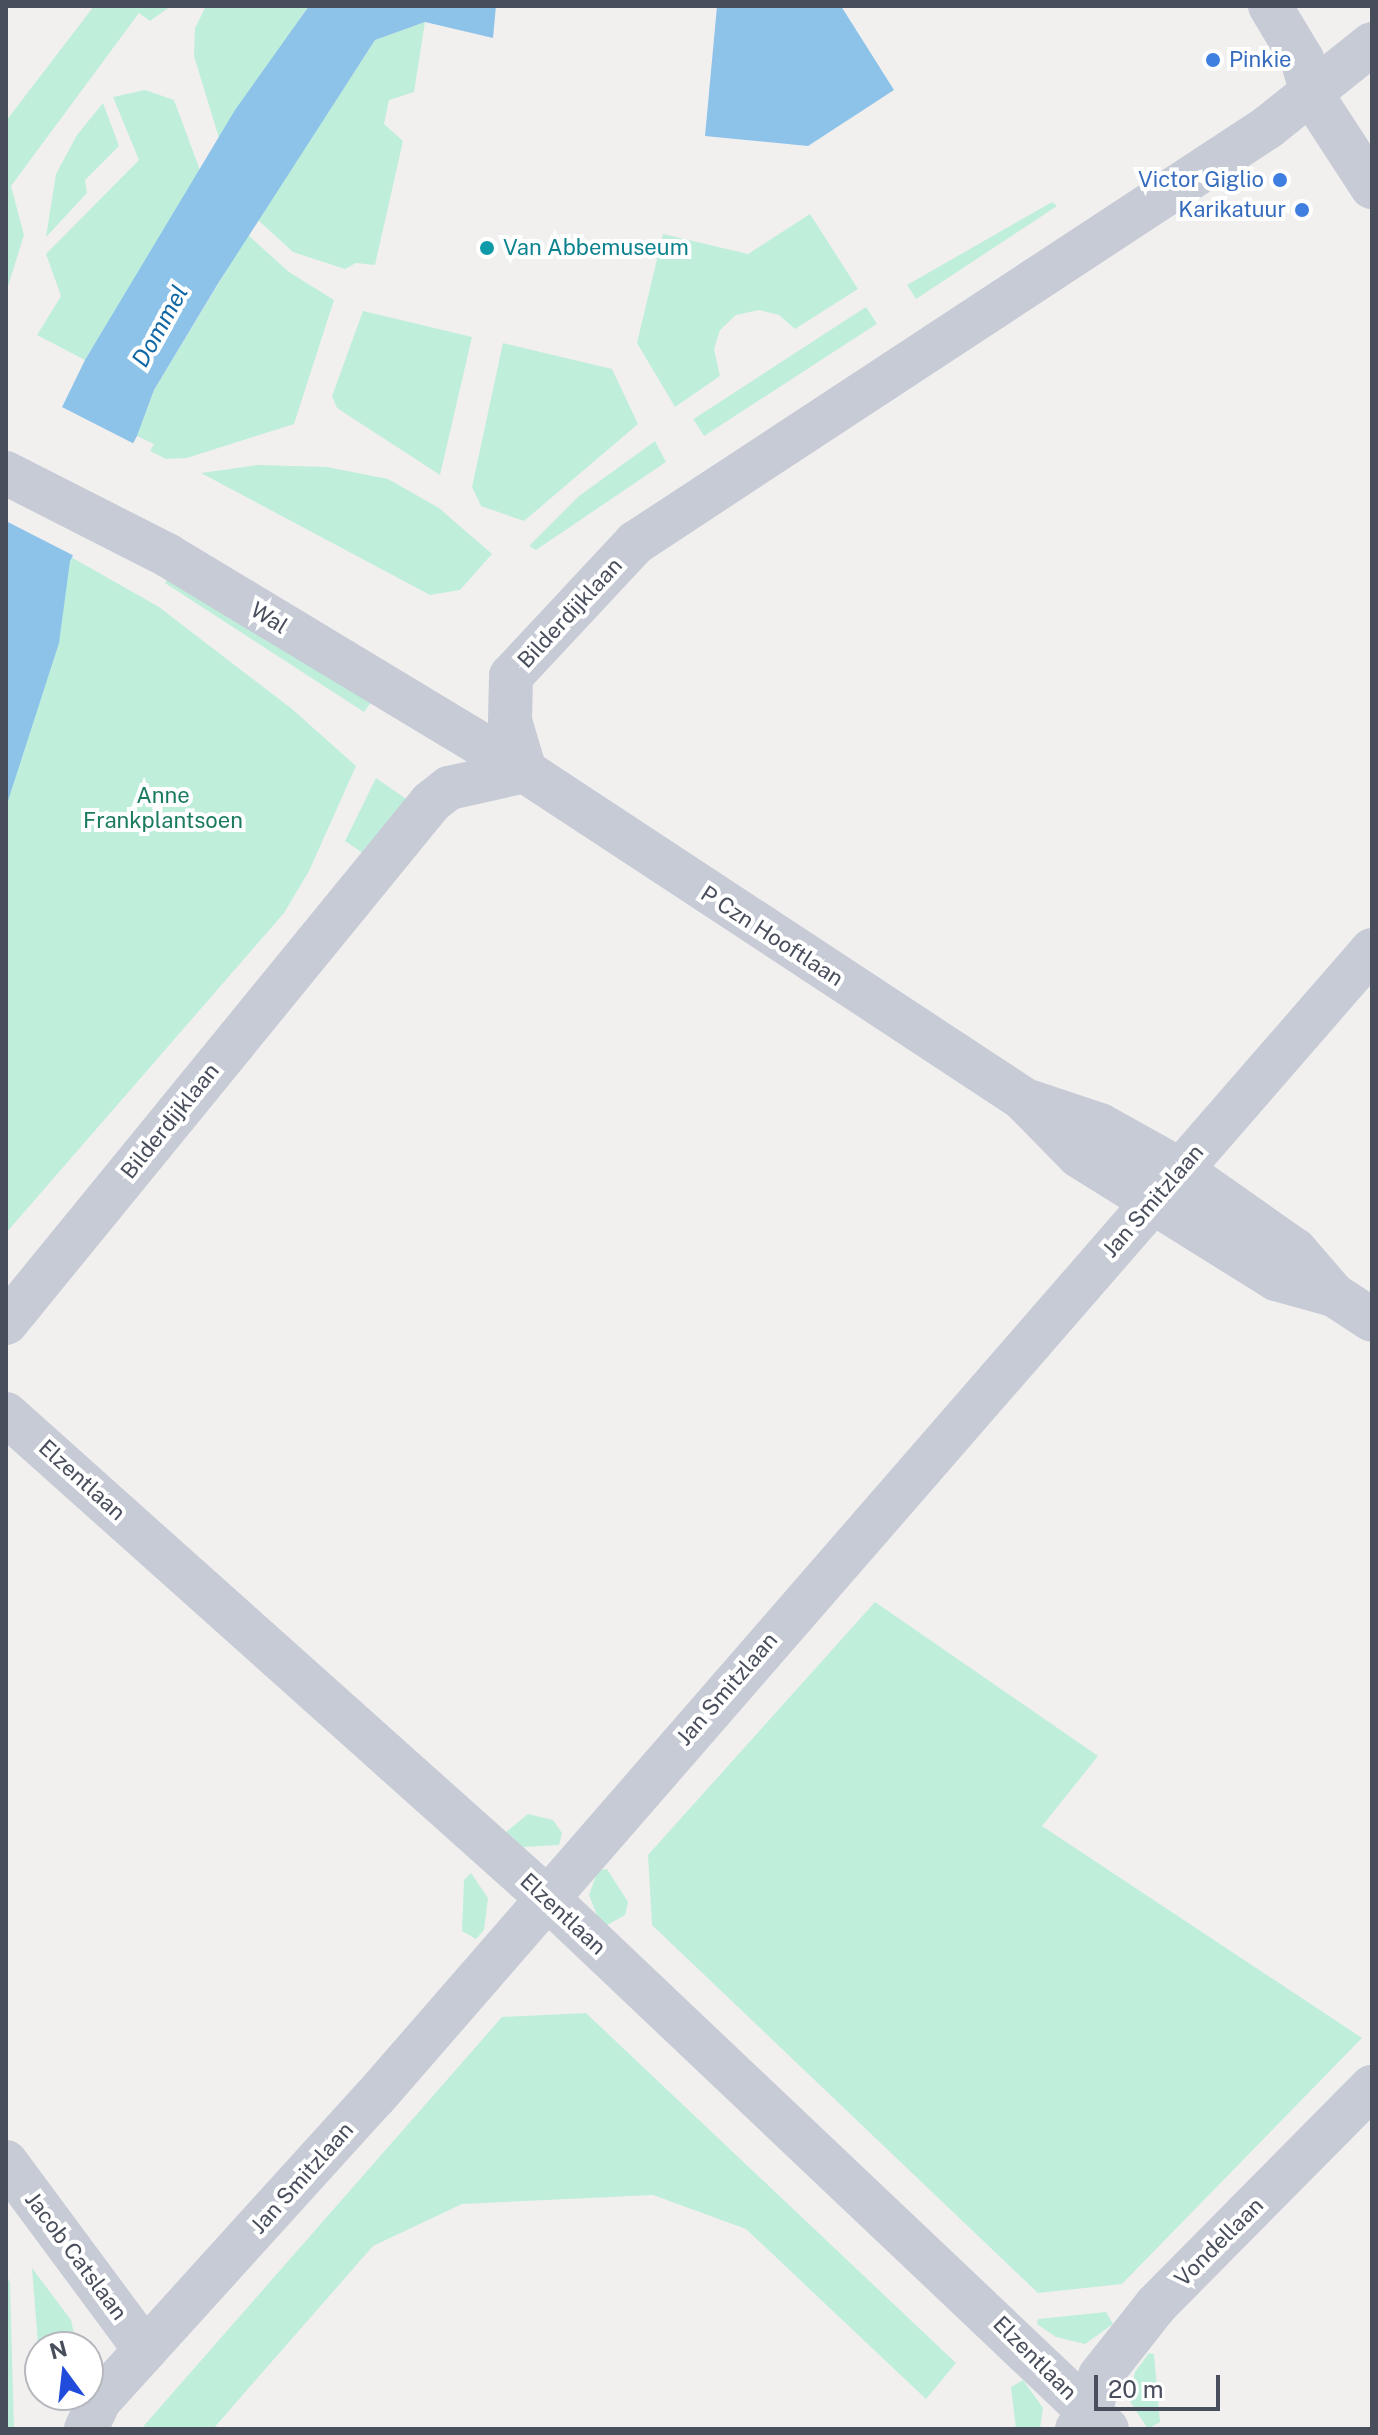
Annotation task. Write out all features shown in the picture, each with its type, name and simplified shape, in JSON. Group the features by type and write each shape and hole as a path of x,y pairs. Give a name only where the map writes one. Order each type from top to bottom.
{"street":[{"path":"1270,6 1302,59 1312,95 1372,187"},
{"name":"Bilderdijklaan","path":"6,1323 431,802 449,788 525,771 510,721 511,676 635,543 1312,95 1372,44"},
{"name":"Wal","path":"7,473 95,517 525,771"},
{"name":"P Czn Hooftlaan","path":"525,771 1022,1098 1079,1156 1157,1198 1276,1279 1334,1295 1372,1320"},
{"name":"Jan Smitzlaan","path":"86,2429 99,2401 375,2097 1372,950"},
{"name":"Elzentlaan","path":"6,1414 546,1897 1091,2424"},
{"name":"Vondellaan","path":"1091,2424 1100,2376 1156,2305 1372,2087"},
{"name":"Jacob Catslaan","path":"6,2162 145,2350"}],"green space":[{"path":"94,6 171,6 150,21 139,13 11,186 24,235 6,293 6,121"},
{"path":"206,6 309,6 219,138 194,56 195,28"},
{"path":"425,22 414,92 389,100 384,124 403,141 375,265 356,263 345,269 293,252 258,220 375,40"},
{"path":"145,90 174,100 201,173 85,360 37,335 61,296 46,254 139,160 113,97"},
{"path":"103,103 119,146 85,180 87,193 46,237 56,174 77,135"},
{"path":"1052,202 1057,206 916,299 907,285"},
{"path":"810,214 858,289 795,329 779,315 759,310 736,315 720,330 714,349 720,376 675,407 637,343 663,234 748,254"},
{"path":"248,235 289,272 334,300 294,424 187,458 166,459 150,451 154,444 137,436 154,390"},
{"path":"866,307 877,324 704,436 693,419"},
{"path":"363,311 472,337 440,475 337,408 332,396"},
{"path":"503,343 612,369 638,424 524,521 481,506 472,487"},
{"path":"655,441 666,462 536,550 529,546 579,496"},
{"path":"257,465 327,467 388,479 439,508 492,554 460,590 430,595 201,473"},
{"name":"Anne Frankplantsoen","path":"6,520 159,607 292,709 356,766 309,871 284,913 6,1233"},
{"path":"173,569 372,701 364,712 165,583"},
{"path":"376,778 412,803 367,856 345,841"},
{"path":"875,1602 1098,1756 1042,1826 1362,2038 1122,2284 1038,2293 652,1925 648,1855"},
{"path":"528,1814 553,1820 562,1833 559,1845 523,1847 500,1837"},
{"path":"607,1869 628,1902 625,1915 602,1928 589,1895 598,1870"},
{"path":"471,1873 488,1898 484,1930 476,1939 462,1931 464,1880"},
{"path":"586,2013 956,2363 926,2399 746,2229 653,2195 462,2204 373,2246 213,2429 141,2429 502,2017"},
{"path":"32,2268 71,2320 73,2331 37,2331"},
{"path":"6,2273 10,2283 14,2429 6,2429"},
{"path":"1106,2312 1113,2324 1085,2344 1056,2337 1037,2324 1038,2319"},
{"path":"1149,2353 1154,2354 1160,2422 1148,2429 1129,2400 1135,2372"},
{"path":"1023,2380 1043,2408 1040,2429 1016,2429 1011,2387"}],"water":[{"name":"Dommel","path":"309,6 496,6 493,38 425,22 375,40 219,282 154,390 137,436 70,561 59,643 6,807 6,522 85,360 235,110"},
{"path":"717,6 841,6 894,90 808,146 705,136"}],"pier":[{"path":"56,404 134,443 76,557 6,521 6,502"}],"place":[{"name":"Pinkie","path":"1213,60"},
{"name":"Victor Giglio","path":"1280,180"},
{"name":"Karikatuur","path":"1302,210"},
{"name":"Van Abbemuseum","path":"487,248"}]}
